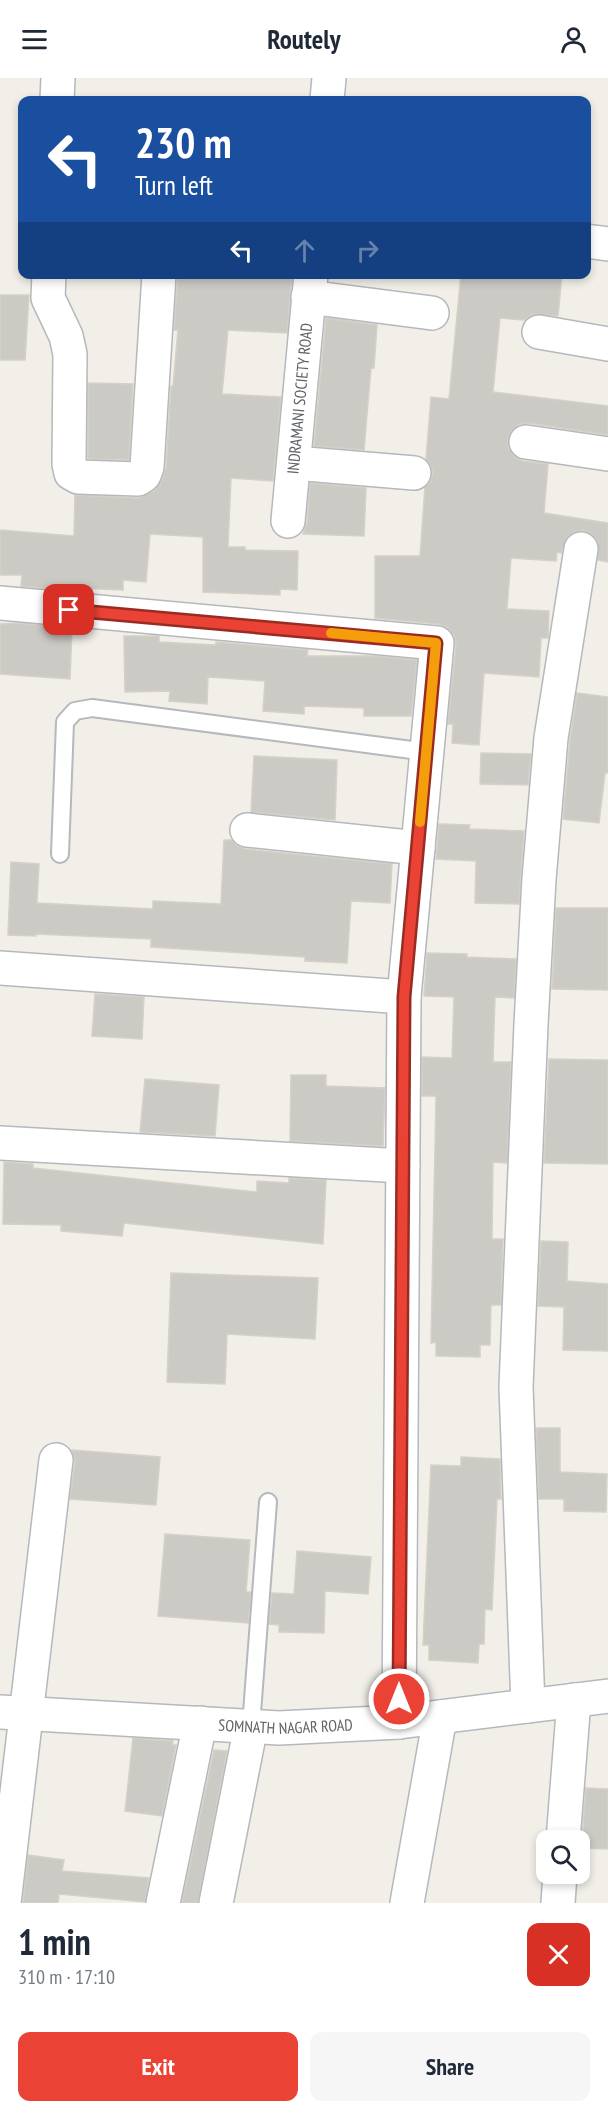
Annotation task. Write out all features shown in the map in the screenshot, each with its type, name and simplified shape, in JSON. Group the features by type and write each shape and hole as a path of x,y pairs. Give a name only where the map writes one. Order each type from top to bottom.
{"street":[{"path":"57,96 58,78"},
{"path":"327,96 329,78"},
{"path":"591,242 608,244"},
{"path":"49,279 48,298 66,336 70,354 69,464 71,473 78,477 138,479 144,475 147,467 159,279"},
{"path":"310,286 432,313"},
{"name":"INDRAMANI SOCIETY ROAD","path":"288,521 310,286"},
{"path":"539,332 608,344"},
{"path":"525,442 608,454"},
{"path":"294,464 414,473"},
{"path":"528,1706 516,1387 531,1024 538,879 550,738 581,549"},
{"path":"0,603 436,643 404,997 399,1722"},
{"path":"247,831 418,849"},
{"path":"0,968 404,997"},
{"path":"0,1143 403,1166"},
{"path":"4,1903 13,1712 56,1460"},
{"name":"SOMNATH NAGAR ROAD","path":"13,1712 279,1728 399,1722 608,1696"},
{"path":"564,1830 574,1700"},
{"path":"407,1903 441,1717"},
{"path":"163,1903 200,1722"},
{"path":"216,1903 251,1726"},
{"path":"558,1903 559,1884"}],"lane":[{"path":"60,854 65,722 75,711 92,708 427,752"},
{"path":"251,1726 268,1502"}],"building":[{"path":"178,279 292,279 287,333 228,330 222,394 281,397 273,481 231,478 228,547 245,547 245,550 298,551 297,590 280,589 280,595 203,592 203,537 150,534 146,582 123,580 123,590 73,588 73,591 21,586 22,575 0,575 0,530 74,536 75,495 138,498 154,491 161,482 166,468 171,386 173,386 178,330 174,330"},
{"path":"461,279 562,279 558,316 533,314 524,320 500,318 493,392 608,406 608,435 528,423 520,424 512,430 508,439 508,448 515,457 523,461 548,464 544,513 608,523 608,562 598,560 598,542 592,534 583,530 567,537 561,553 557,552 556,561 511,558 507,609 549,611 548,638 541,638 539,677 484,673 479,745 452,743 453,724 448,724 456,645 454,635 447,627 439,624 375,618 375,556 420,556 425,487 430,483 433,474 426,459 431,397 449,399"},
{"path":"0,295 29,295 25,360 0,360"},
{"path":"326,318 377,325 364,450 314,446"},
{"path":"88,383 133,384 129,460 88,459"},
{"path":"310,483 366,488 364,536 303,534 307,523"},
{"path":"18,623 72,628 70,679 0,674 0,624"},
{"path":"124,636 159,636 159,642 216,645 216,642 308,650 307,656 375,656 417,660 411,716 364,716 364,708 304,706 304,714 263,711 265,681 208,677 207,704 169,701 170,691 125,692"},
{"path":"577,693 608,697 608,773 605,773 599,823 563,819"},
{"path":"481,753 531,754 528,785 480,784"},
{"path":"254,756 337,760 335,820 251,812"},
{"path":"439,824 470,825 469,829 524,831 519,904 475,903 476,861 436,859"},
{"path":"224,840 232,840 236,845 245,849 392,864 390,903 351,901 347,963 305,961 305,957 151,947 151,939 8,935 11,862 39,864 37,903 153,909 153,901 221,904"},
{"path":"556,908 608,908 608,990 552,989"},
{"path":"427,953 516,959 514,998 495,997 493,1062 511,1062 507,1163 493,1162 492,1239 503,1239 501,1305 491,1305 490,1345 480,1345 480,1357 436,1356 436,1342 431,1343 436,1096 422,1096 422,1057 452,1058 454,997 424,996"},
{"path":"95,994 144,997 142,1039 92,1036"},
{"path":"549,1059 608,1060 608,1164 544,1163"},
{"path":"291,1075 326,1075 326,1086 385,1088 383,1146 290,1141"},
{"path":"145,1079 219,1085 215,1136 140,1132"},
{"path":"4,1162 33,1164 33,1168 257,1192 257,1181 289,1183 289,1178 326,1180 323,1244 124,1223 122,1236 61,1231 61,1225 3,1224"},
{"path":"541,1241 568,1242 567,1281 608,1284 608,1351 563,1350 564,1307 538,1306"},
{"path":"171,1273 318,1278 315,1339 227,1334 225,1384 167,1382"},
{"path":"536,1428 560,1428 560,1472 607,1474 606,1512 564,1511 564,1499 539,1499"},
{"path":"72,1450 160,1457 156,1505 70,1499 75,1462"},
{"path":"461,1457 500,1459 501,1499 497,1499 492,1610 485,1609 484,1644 479,1644 478,1663 429,1660 429,1645 423,1645 431,1465 461,1466"},
{"path":"165,1534 250,1540 246,1592 251,1592 248,1623 158,1616"},
{"path":"297,1551 371,1557 368,1594 325,1591 324,1633 279,1632 279,1625 269,1624 272,1593 294,1594"},
{"path":"133,1738 173,1741 172,1745 176,1745 162,1816 125,1811"},
{"path":"214,1750 227,1751 198,1903 182,1903"},
{"path":"586,1788 608,1789 608,1849 590,1848 590,1830 583,1830"},
{"path":"28,1855 64,1860 62,1871 149,1878 145,1902 59,1894 58,1903 23,1903"}],"slow traffic":[{"path":"331,633 436,643 420,822"}],"route":[{"path":"69,610 436,643 404,997 399,1699"}]}
